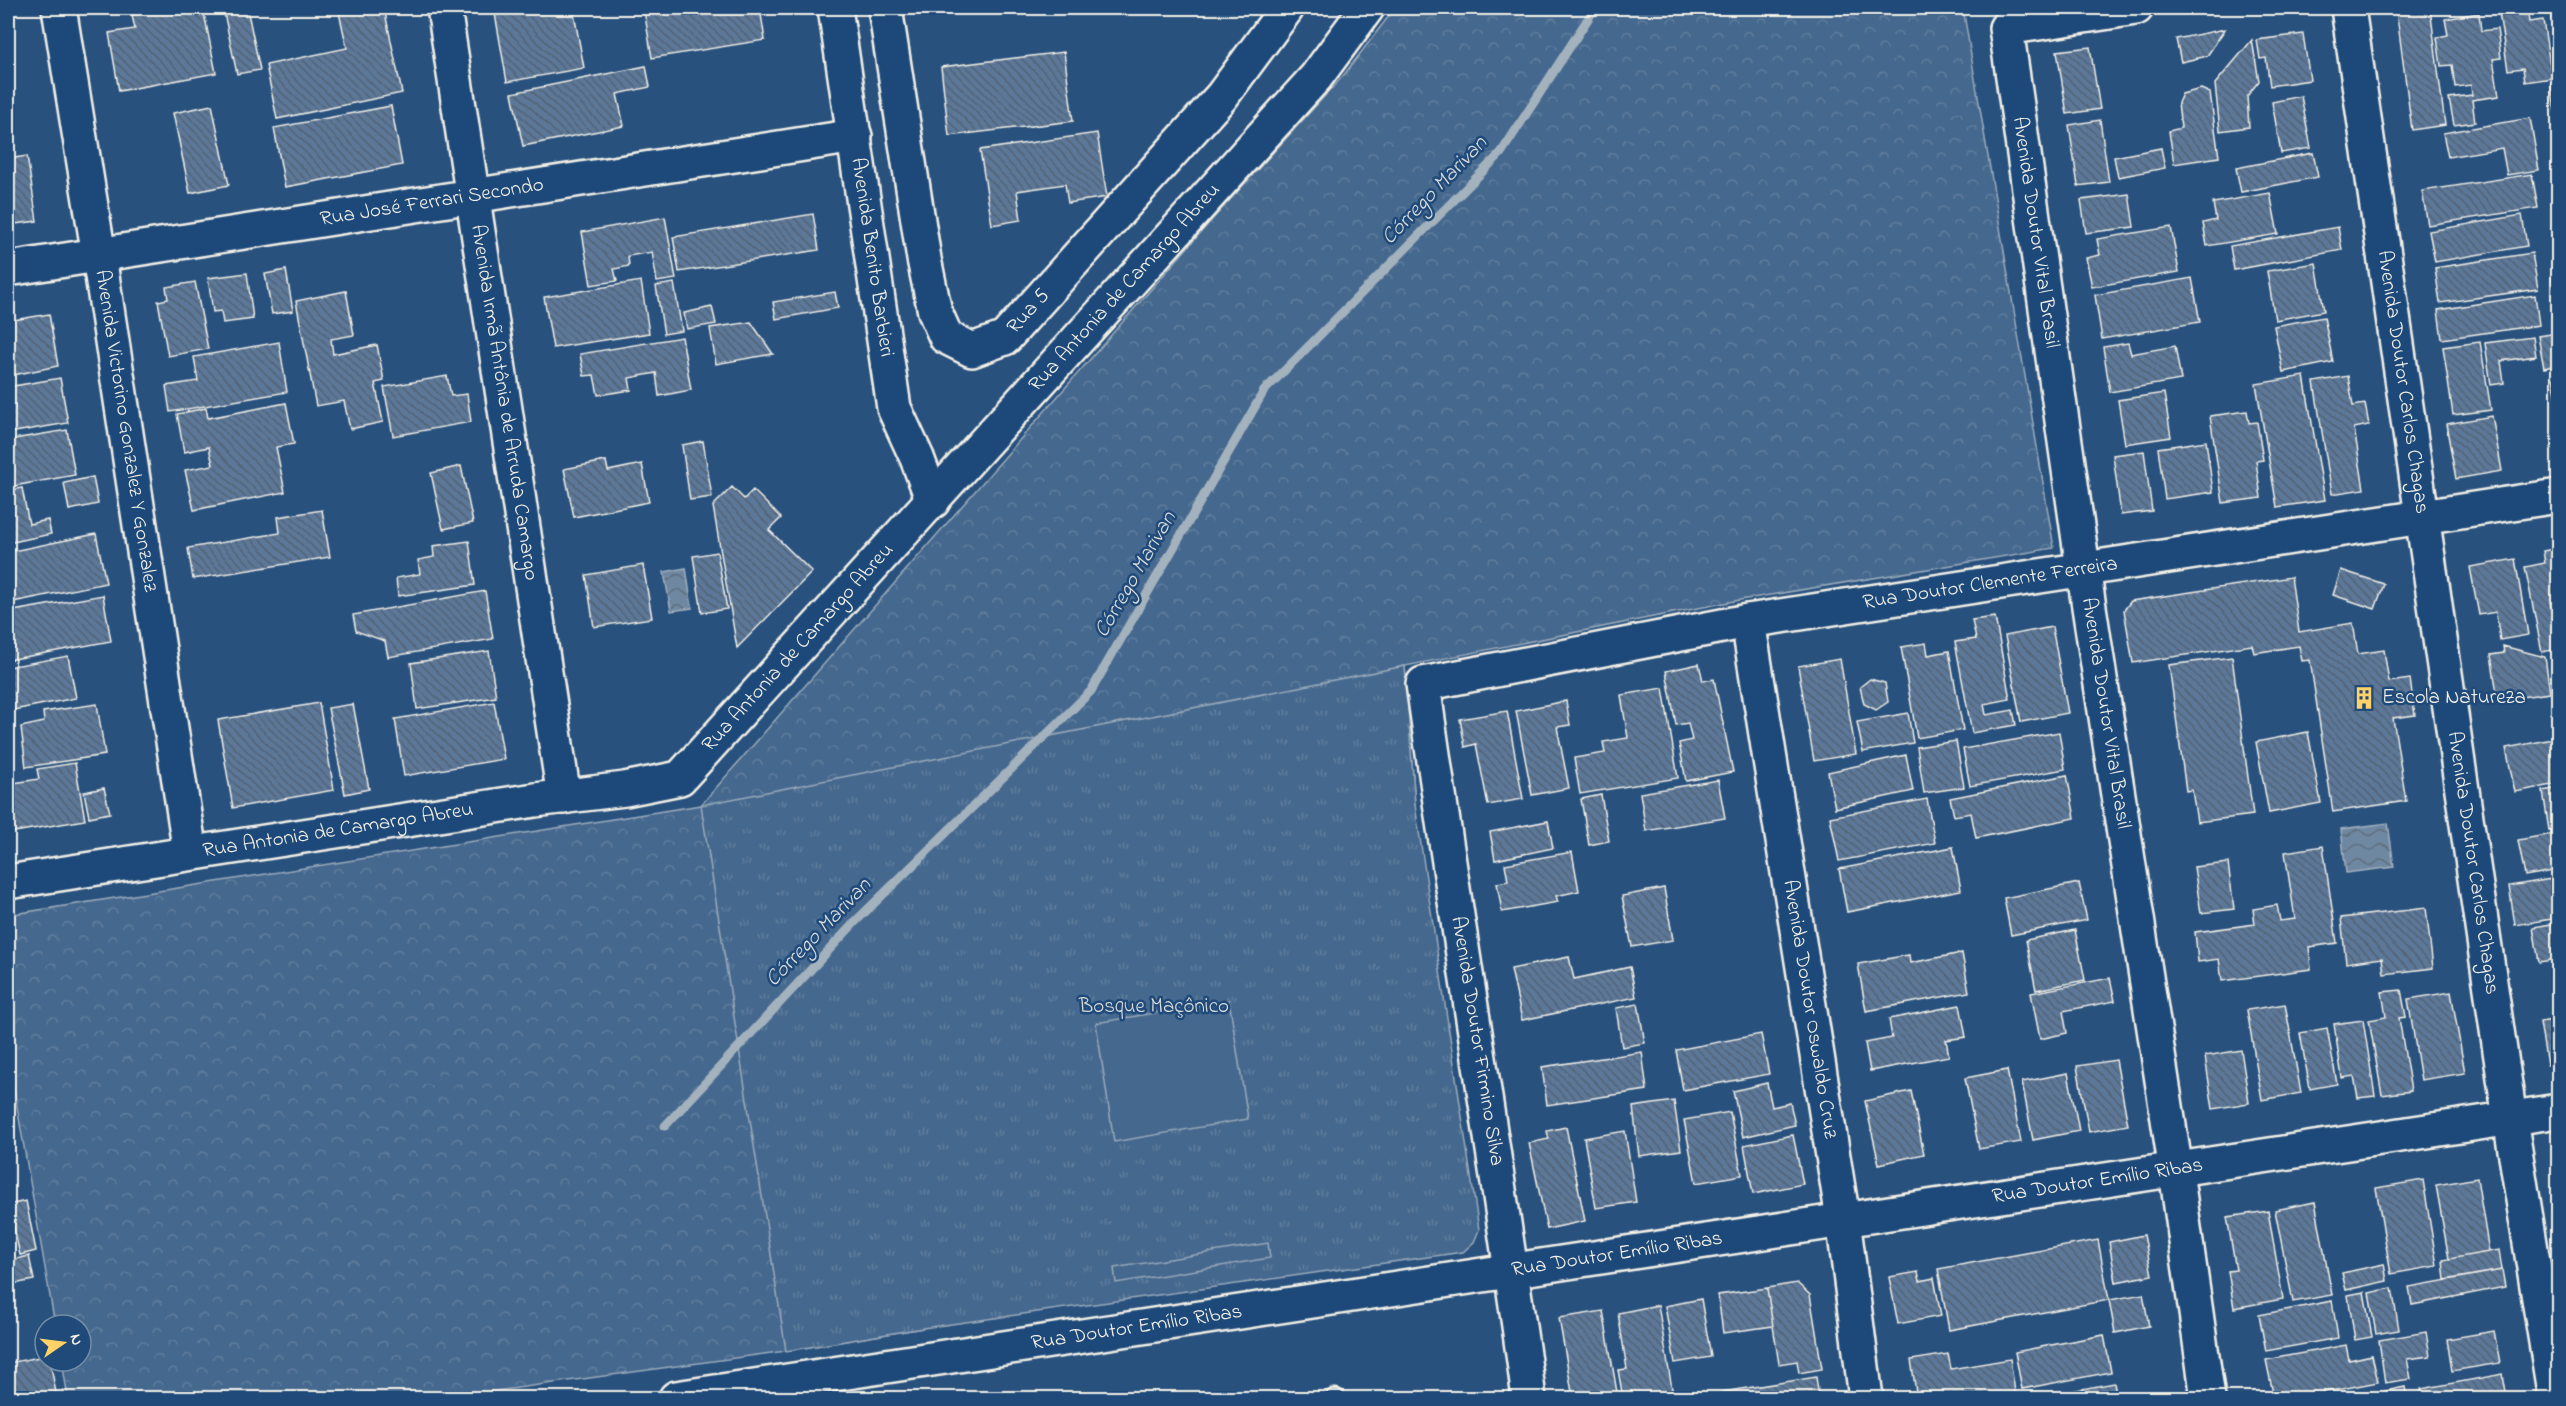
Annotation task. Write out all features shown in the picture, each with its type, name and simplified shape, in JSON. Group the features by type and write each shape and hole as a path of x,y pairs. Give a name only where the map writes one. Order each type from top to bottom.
{"street":[{"name":"Avenida Victorino Gonzalez Y Gonzalez","path":"58,8 99,256 190,852"},
{"name":"Avenida Irmã Antônia de Arruda Camargo","path":"444,8 564,797"},
{"name":"Avenida Benito Barbieri","path":"835,8 894,408 917,458 933,501"},
{"name":"Rua 5","path":"885,8 924,259 935,312 946,337 972,351 1005,338 1222,96 1287,8"},
{"name":"Rua Antonia de Camargo Abreu","path":"8,882 190,852 625,789 680,778 1316,77 1367,8"},
{"name":"Avenida Doutor Vital Brasil","path":"2136,8 2006,28 2208,1398"},
{"name":"Avenida Doutor Carlos Chagas","path":"2348,8 2510,1119 2555,1398"},
{"name":"Rua José Ferrari Secondo","path":"8,269 855,135"},
{"name":"Rua Doutor Clemente Ferreira","path":"1423,684 1748,621 2559,496"},
{"name":"Avenida Doutor Oswaldo Cruz","path":"1748,621 1843,1219 1866,1398"},
{"name":"Avenida Doutor Firmino Silva","path":"1423,684 1445,842 1512,1271 1529,1398"},
{"name":"Rua Doutor Emílio Ribas","path":"676,1398 1331,1300 1843,1219 2176,1171 2559,1111"}],"green space":[{"path":"1395,8 1963,8 2054,548 1734,601 1405,666 1415,805 923,1328 786,1351 445,1398 68,1398 64,1373 93,1373 93,1313 53,1313 8,1055 8,915 701,805 1209,223 1343,76"},
{"name":"Bosque Maçônico","path":"1405,666 1415,805 1479,1230 1474,1242 1463,1252 923,1328 786,1351 701,805"},
{"path":"1229,1000 1248,1119 1114,1142 1096,1023"},
{"path":"1268,1243 1270,1258 1116,1283 1114,1268"}],"water":[{"path":"686,568 692,608 671,611 664,572"},
{"path":"2388,823 2394,867 2346,873 2341,829"}],"building":[{"path":"170,8 203,8 216,73 119,91 109,33 135,29 132,15"},
{"path":"223,8 247,8 260,70 237,74"},
{"path":"338,8 384,8 402,93 277,119 266,65 347,48"},
{"path":"494,8 573,8 584,68 507,82"},
{"path":"760,8 765,40 652,58 644,10"},
{"path":"2396,8 2430,8 2445,125 2412,130"},
{"path":"2550,8 2558,8 2558,64"},
{"path":"2527,9 2529,22 2543,20 2552,78 2525,82 2523,68 2508,70 2499,13"},
{"path":"2479,13 2481,31 2497,29 2501,58 2493,59 2499,96 2472,100 2475,122 2454,125 2449,98 2472,95 2471,85 2455,87 2452,65 2441,66 2437,37 2448,35 2445,19"},
{"path":"2225,29 2207,56 2181,62 2176,39"},
{"path":"2303,34 2310,80 2270,86 2266,58 2260,59 2257,40"},
{"path":"2252,40 2259,81 2247,96 2249,127 2220,131 2215,84"},
{"path":"2090,47 2100,109 2067,114 2057,51"},
{"path":"1064,52 1073,121 949,136 941,67"},
{"path":"646,66 650,87 617,94 624,126 523,146 512,93"},
{"path":"2558,82 2558,111 2555,111 2551,83"},
{"path":"2201,89 2210,93 2219,157 2174,164 2169,131 2181,128 2178,103 2182,94"},
{"path":"2301,96 2311,148 2281,153 2272,102"},
{"path":"212,105 229,185 190,193 173,113"},
{"path":"391,106 402,165 285,187 274,128"},
{"path":"2530,118 2539,170 2507,175 2502,148 2448,157 2443,133"},
{"path":"2100,120 2109,182 2078,186 2069,125"},
{"path":"1097,133 1107,197 1068,203 1065,184 1017,191 1021,220 992,225 980,150"},
{"path":"2161,148 2165,168 2118,177 2114,157"},
{"path":"2313,153 2318,177 2241,192 2236,168"},
{"path":"27,156 37,221 8,225 8,159"},
{"path":"2532,174 2538,208 2428,225 2422,191"},
{"path":"2270,193 2278,234 2207,246 2203,223 2216,220 2213,203"},
{"path":"2129,194 2134,227 2086,233 2081,200"},
{"path":"813,214 819,250 679,272 673,237"},
{"path":"2522,215 2527,246 2435,262 2429,231"},
{"path":"665,217 676,279 657,282 652,252 628,256 629,266 614,269 617,281 591,285 582,232"},
{"path":"2171,227 2179,272 2092,287 2086,258 2100,255 2097,239"},
{"path":"2338,227 2342,250 2234,270 2230,246"},
{"path":"2532,253 2538,289 2440,303 2435,268"},
{"path":"2316,263 2324,311 2275,320 2267,271"},
{"path":"286,270 293,311 272,314 265,274"},
{"path":"247,273 253,319 223,323 221,311 213,312 208,278"},
{"path":"2558,276 2558,304 2556,305 2552,277"},
{"path":"2192,278 2200,322 2102,339 2095,295"},
{"path":"641,281 649,333 553,348 544,297"},
{"path":"195,282 208,349 168,356 158,301 168,299 166,287"},
{"path":"674,283 682,331 664,334 656,286"},
{"path":"346,291 354,335 331,339 333,354 377,345 384,381 375,383 383,422 350,429 344,401 316,406 296,301"},
{"path":"835,292 838,308 776,319 773,302"},
{"path":"2535,295 2539,325 2442,339 2438,310"},
{"path":"712,307 716,324 687,329 684,313"},
{"path":"49,314 58,366 8,376 8,321"},
{"path":"2324,317 2333,362 2283,372 2274,326"},
{"path":"751,322 773,354 716,364 710,328"},
{"path":"2558,333 2558,365 2544,368 2538,336"},
{"path":"682,337 691,390 659,396 656,373 629,378 631,390 598,395 594,375 584,376 580,354"},
{"path":"2533,337 2536,356 2501,361 2504,383 2491,385 2485,343"},
{"path":"279,342 287,392 170,412 166,386 198,381 194,357"},
{"path":"2480,342 2491,410 2453,415 2443,347"},
{"path":"2128,343 2131,354 2175,346 2181,380 2110,392 2103,347"},
{"path":"447,376 451,396 467,394 471,422 393,436 384,387"},
{"path":"2304,376 2325,500 2277,507 2256,384"},
{"path":"2348,376 2353,406 2365,404 2369,425 2354,428 2364,489 2332,494 2314,382"},
{"path":"2558,377 2558,405 2553,378"},
{"path":"60,378 68,423 8,433 8,387"},
{"path":"2164,393 2171,437 2125,444 2118,400"},
{"path":"286,403 294,444 276,447 285,492 194,510 185,470 213,465 209,447 184,452 177,414 206,408 208,418"},
{"path":"2247,411 2249,423 2257,422 2263,460 2256,461 2261,498 2223,503 2210,416"},
{"path":"2492,416 2502,471 2456,479 2446,424"},
{"path":"67,430 75,475 8,487 8,440"},
{"path":"703,441 712,497 690,500 682,445"},
{"path":"2206,441 2213,492 2165,499 2158,448"},
{"path":"2144,451 2152,511 2121,515 2113,455"},
{"path":"606,461 608,471 642,464 649,502 574,517 564,469"},
{"path":"461,466 473,523 443,529 431,473"},
{"path":"93,477 98,504 69,510 64,483"},
{"path":"732,487 744,499 753,490 781,518 769,530 812,572 737,648 713,506"},
{"path":"22,488 29,524 48,520 51,534 8,543 8,491"},
{"path":"322,510 330,557 193,579 188,548 280,533 278,517"},
{"path":"96,534 106,583 8,603 8,552"},
{"path":"469,541 475,585 398,596 396,578 420,574 418,560 434,557 433,546"},
{"path":"2558,548 2558,601 2550,602 2554,623 2558,622 2558,649 2542,652 2525,567 2545,563 2543,551"},
{"path":"717,552 727,609 702,613 693,556"},
{"path":"2515,559 2528,635 2500,640 2496,612 2479,615 2470,567"},
{"path":"643,565 652,618 594,627 586,575"},
{"path":"2341,570 2384,584 2375,609 2333,595"},
{"name":"Escola Natureza","path":"2291,577 2299,632 2353,623 2358,654 2384,650 2389,682 2410,679 2415,715 2393,718 2406,801 2333,812 2310,660 2302,661 2299,646 2254,653 2252,645 2133,663 2124,610 2131,601"},
{"path":"485,591 493,639 388,657 385,641 356,631 353,615"},
{"path":"103,595 111,641 8,660 8,612"},
{"path":"1995,617 2010,699 1984,704 1986,715 2013,710 2016,725 1972,733 1955,642 1976,639 1972,620"},
{"path":"2052,627 2068,713 2021,722 2005,636"},
{"path":"1926,643 1928,655 1949,651 1963,730 1917,738 1901,647"},
{"path":"2503,646 2545,657 2550,693 2498,700 2491,655 2504,653"},
{"path":"489,651 496,697 417,709 411,663"},
{"path":"68,656 76,698 8,711 8,667"},
{"path":"2232,657 2253,815 2197,822 2192,790 2186,791 2169,665"},
{"path":"1840,659 1856,754 1814,761 1798,666"},
{"path":"1699,664 1703,681 1714,679 1733,772 1686,781 1679,743 1692,740 1688,723 1676,725 1666,671"},
{"path":"1870,679 1885,683 1888,702 1876,710 1864,704 1860,687"},
{"path":"1663,688 1678,778 1580,794 1574,758 1605,753 1603,742 1628,738 1621,695"},
{"path":"1566,701 1570,725 1557,727 1569,788 1532,795 1516,711"},
{"path":"494,702 504,759 404,776 395,719"},
{"path":"319,703 334,790 233,808 218,720"},
{"path":"97,704 105,755 26,767 21,727 44,722 43,712"},
{"path":"353,704 369,789 345,794 328,708"},
{"path":"1507,711 1523,799 1488,805 1476,744 1465,747 1460,719"},
{"path":"1908,713 1913,743 1863,752 1857,722"},
{"path":"2059,732 2065,769 1970,786 1963,749"},
{"path":"2308,732 2321,803 2269,813 2256,742"},
{"path":"2558,738 2558,784 2515,792 2506,748"},
{"path":"1956,741 1964,787 1924,793 1917,747"},
{"path":"1906,755 1913,791 1835,808 1828,772"},
{"path":"75,763 85,820 8,833 8,784 39,779 37,769"},
{"path":"2067,775 2075,818 1976,838 1971,813 1954,816 1950,798"},
{"path":"1718,780 1725,818 1646,831 1640,793"},
{"path":"104,788 110,813 89,817 84,792"},
{"path":"2558,788 2558,828 2549,830 2543,791"},
{"path":"1601,795 1609,841 1589,845 1581,799"},
{"path":"1927,799 1935,843 1839,861 1830,817"},
{"path":"1548,821 1553,848 1495,860 1490,832"},
{"path":"2558,833 2558,870 2525,876 2518,840"},
{"path":"2323,846 2337,943 2309,947 2311,969 2222,981 2219,959 2198,962 2195,932 2255,924 2253,909 2277,905 2280,921 2295,919 2285,852"},
{"path":"1953,847 1961,890 1847,912 1839,869"},
{"path":"1572,852 1579,891 1556,896 1558,902 1502,912 1497,883 1508,881 1505,864"},
{"path":"2228,863 2234,909 2201,913 2194,867"},
{"path":"2558,878 2558,918 2515,925 2509,886"},
{"path":"2079,883 2087,920 2011,935 2004,898"},
{"path":"1664,888 1673,940 1632,947 1622,896"},
{"path":"2426,908 2433,968 2384,974 2382,958 2346,963 2341,918"},
{"path":"2558,923 2558,959 2539,962 2533,927"},
{"path":"2075,930 2085,980 2036,990 2026,940"},
{"path":"1962,953 1969,992 1866,1011 1858,964 1909,955 1910,963"},
{"path":"1569,957 1574,979 1630,967 1636,997 1522,1020 1511,969"},
{"path":"2110,978 2115,1001 2063,1011 2067,1033 2040,1039 2031,993"},
{"path":"2401,990 2406,1017 2399,1018 2411,1091 2382,1095 2369,1020 2386,1017 2382,992"},
{"path":"2451,992 2465,1073 2421,1080 2408,999"},
{"path":"1638,1004 1645,1043 1622,1047 1616,1008"},
{"path":"2285,1004 2301,1093 2262,1100 2247,1010"},
{"path":"1960,1005 1966,1037 1946,1040 1949,1056 1870,1071 1865,1043 1892,1038 1889,1019"},
{"path":"2558,1019 2558,1063 2547,1065 2540,1022"},
{"path":"2363,1020 2375,1096 2358,1098 2354,1076 2342,1078 2334,1024"},
{"path":"2327,1028 2337,1084 2310,1089 2300,1033"},
{"path":"1761,1034 1769,1074 1683,1090 1676,1050"},
{"path":"2241,1050 2249,1103 2213,1109 2205,1056"},
{"path":"1642,1052 1647,1090 1547,1105 1542,1067"},
{"path":"2116,1060 2128,1125 2089,1132 2077,1066"},
{"path":"2007,1070 2021,1142 1979,1149 1965,1078"},
{"path":"2068,1073 2079,1131 2033,1140 2022,1082"},
{"path":"1767,1083 1772,1107 1790,1103 1795,1125 1743,1137 1733,1091"},
{"path":"1911,1091 1924,1154 1879,1164 1865,1101"},
{"path":"1674,1101 1681,1150 1639,1156 1633,1107"},
{"path":"1730,1112 1742,1175 1696,1183 1684,1120"},
{"path":"1566,1127 1585,1221 1547,1229 1529,1143 1549,1139 1547,1131"},
{"path":"1625,1131 1636,1202 1596,1208 1584,1138"},
{"path":"1793,1135 1803,1184 1753,1194 1744,1145"},
{"path":"2477,1178 2489,1252 2449,1259 2436,1185"},
{"path":"2423,1180 2437,1266 2391,1274 2376,1188"},
{"path":"26,1201 36,1251 20,1255 13,1223 8,1224 8,1205"},
{"path":"2315,1202 2332,1295 2293,1302 2275,1210"},
{"path":"2268,1211 2283,1299 2234,1308 2228,1271 2236,1270 2227,1217"},
{"path":"2144,1235 2152,1275 2116,1282 2109,1242"},
{"path":"2098,1240 2109,1300 1949,1330 1938,1269"},
{"path":"2499,1250 2502,1270 2445,1280 2443,1260"},
{"path":"29,1256 34,1280 8,1285 8,1261"},
{"path":"2384,1264 2387,1281 2346,1290 2342,1273"},
{"path":"2502,1270 2505,1287 2412,1305 2409,1287"},
{"path":"1918,1272 1920,1281 1934,1278 1941,1316 1898,1324 1889,1277"},
{"path":"1797,1283 1810,1295 1822,1369 1799,1373 1797,1361 1779,1364 1767,1288"},
{"path":"1767,1288 1773,1326 1723,1333 1718,1295"},
{"path":"2392,1288 2399,1330 2376,1334 2369,1293"},
{"path":"2364,1292 2372,1337 2355,1340 2348,1295"},
{"path":"2143,1294 2149,1326 2115,1333 2109,1300"},
{"path":"1701,1299 1711,1357 1675,1363 1665,1306"},
{"path":"2332,1301 2338,1338 2266,1351 2259,1315"},
{"path":"1658,1305 1673,1395 1623,1398 1618,1370 1627,1369 1618,1313"},
{"path":"1603,1311 1618,1398 1573,1398 1559,1318"},
{"path":"2494,1331 2500,1363 2452,1371 2447,1339"},
{"path":"2426,1332 2430,1356 2407,1359 2411,1379 2385,1383 2379,1340"},
{"path":"2104,1335 2111,1372 2022,1389 2015,1352"},
{"path":"2346,1345 2349,1360 2372,1355 2378,1382 2295,1398 2274,1398 2266,1360"},
{"path":"1948,1354 1951,1369 2010,1359 2016,1398 1917,1398 1911,1360"},
{"path":"33,1358 33,1373 52,1373 57,1398 8,1398 8,1363"},
{"path":"2503,1374 2507,1398 2423,1398 2421,1389"},
{"path":"1816,1377 1819,1398 1723,1398 1722,1392"},
{"path":"2114,1383 2117,1398 2061,1398 2060,1393"},
{"path":"2405,1387 2407,1398 2386,1398 2385,1391"},
{"path":"2144,1391 2145,1398 2124,1398 2123,1395"},
{"path":"2173,1392 2175,1398 2145,1398"}],"waterway":[{"name":"Córrego Marivan","path":"665,1126 857,920 1091,691 1264,391 1501,153 1595,8"}],"place":[{"name":"Escola Natureza","path":"2364,698"}]}
